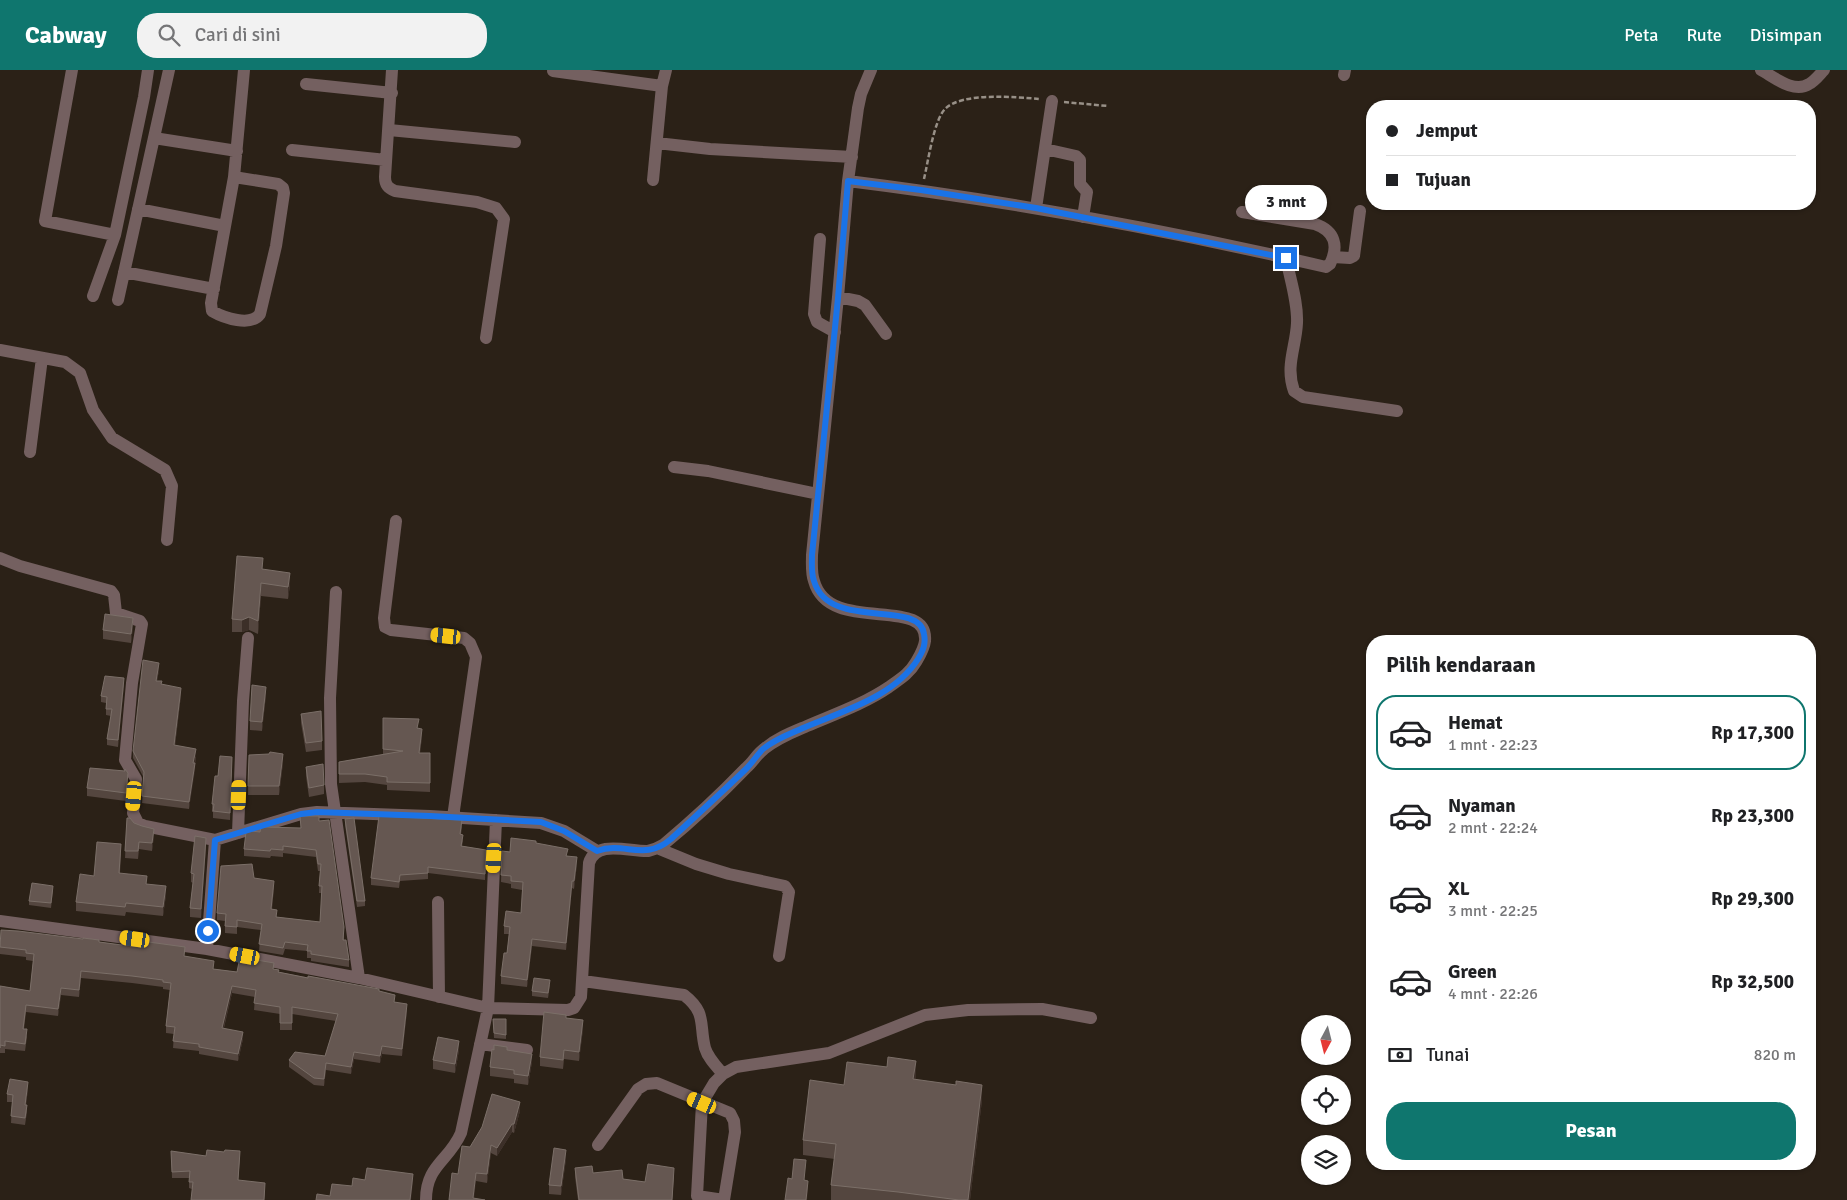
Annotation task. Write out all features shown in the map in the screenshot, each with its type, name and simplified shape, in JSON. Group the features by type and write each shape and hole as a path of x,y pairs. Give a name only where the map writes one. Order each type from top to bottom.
{"street":[{"path":"72,70 45,221 115,235"},
{"path":"93,296 115,235 148,70"},
{"path":"118,300 169,70"},
{"path":"234,177 278,184 283,188 283,206 276,246 260,314 257,319 249,321 212,311 211,303 234,177 244,70"},
{"path":"392,70 385,183 390,189 395,191 477,202 496,208 504,219 486,338"},
{"path":"653,180 662,86 666,70"},
{"path":"0,921 207,949 359,978 488,1008 568,1010 574,1008 581,997 583,982 589,863 597,851 605,849 650,851 657,848 671,839 741,774 764,749 784,736 880,694 905,677 923,651 924,631 919,623 907,617 869,614 832,605 818,592 814,581 812,562 848,181 861,94 870,70"},
{"path":"1761,70 1797,88 1809,84 1824,70"},
{"path":"553,72 662,86"},
{"path":"306,84 392,93"},
{"path":"1036,208 1052,101"},
{"path":"389,130 514,142"},
{"path":"154,138 237,151"},
{"path":"657,143 710,149 852,157"},
{"path":"1045,149 1076,156 1080,160 1080,184 1087,192 1084,217"},
{"path":"292,150 386,160"},
{"path":"848,181 1036,208 1326,267 1330,264 1333,257 1334,238 1324,227 1316,224 1242,212"},
{"path":"138,209 225,226"},
{"path":"1333,257 1350,258 1354,256 1360,211"},
{"path":"820,239 814,314 817,322 835,332"},
{"path":"1286,258 1297,317 1290,363 1290,376 1294,391 1303,397 1397,411"},
{"path":"124,272 214,289"},
{"path":"838,298 858,301 865,305 886,334"},
{"path":"0,350 65,362 80,373 93,410 112,438 165,470 172,486 167,540"},
{"path":"30,452 42,358"},
{"path":"674,467 708,471 818,494"},
{"path":"396,521 384,627 391,630 464,638 470,643 476,657 453,817"},
{"path":"0,558 20,566 111,591 114,595 116,613 140,621 142,624 132,683 125,760 136,779 133,813 134,819 138,823 215,840 301,814 335,812 541,822 574,836 597,851"},
{"path":"336,592 330,734 331,784 359,978"},
{"path":"238,833 243,701 248,638"},
{"path":"426,1200 427,1182 430,1174 453,1147 461,1133 488,1008 496,820"},
{"path":"207,949 215,840"},
{"path":"657,848 696,864 737,876 785,886 789,892 778,956"},
{"path":"438,902 439,998"},
{"path":"583,982 684,995 693,1002 701,1017 705,1048 711,1061 722,1074"},
{"path":"598,1145 638,1089 646,1084 657,1084 702,1103 730,1113 734,1121 735,1132 724,1200 696,1198 702,1103 722,1074 736,1067 829,1053 925,1015 968,1010 1042,1009 1091,1018"},
{"path":"480,1044 527,1050"}],"path":[{"path":"921,190 934,134 942,112 948,106 978,98 1011,96 1108,106"}],"building":[{"path":"237,556 263,558 262,569 290,573 288,587 261,583 258,621 249,617 242,620 232,619"},
{"path":"105,614 133,618 131,634 103,630"},
{"path":"143,660 159,663 156,681 162,681 161,684 181,688 174,745 196,749 189,802 142,796 144,772 133,751"},
{"path":"105,676 124,678 118,740 107,739 112,709 106,709 107,697 101,696"},
{"path":"252,685 266,687 262,722 250,721"},
{"path":"321,711 322,741 306,743 301,714"},
{"path":"383,718 419,719 417,728 422,729 419,753 430,753 430,783 387,782 387,777 365,774 339,774 339,762 403,751 383,749"},
{"path":"270,752 283,754 279,786 248,786 249,755 269,754"},
{"path":"220,756 232,757 230,813 213,811 215,776 218,776"},
{"path":"323,764 324,785 309,788 306,767"},
{"path":"90,768 125,771 125,769 128,773 126,793 87,788"},
{"path":"300,816 319,816 319,821 329,820 344,927 343,940 346,940 349,960 311,954 311,951 307,951 308,945 285,942 283,948 259,944 262,924 237,920 237,927 225,926 226,914 217,913 221,866 252,864 254,878 274,881 271,909 277,910 276,917 320,922 322,886 319,886 321,864 318,864 316,850 283,846 283,850 271,849 270,851 244,849 246,832 260,832 261,828 264,827 301,828"},
{"path":"379,816 462,820 460,834 463,835 461,846 486,850 485,874 428,867 428,873 400,875 399,882 371,878"},
{"path":"127,818 130,818 134,823 154,829 152,843 139,842 138,851 125,851"},
{"path":"354,818 365,901 357,901 345,819"},
{"path":"195,836 206,838 201,909 190,908 194,874 191,873"},
{"path":"511,838 536,841 536,843 568,849 566,856 577,857 574,881 572,881 566,943 532,939 527,980 501,976 504,953 507,953 510,927 504,926 506,911 521,913 523,882 511,881 511,876 501,875 502,851 510,852"},
{"path":"97,842 121,844 119,873 147,876 146,884 166,886 163,907 126,903 125,907 76,902 80,874 94,876"},
{"path":"32,883 53,886 51,903 29,901"},
{"path":"1,930 83,938 122,945 122,942 133,943 134,940 185,947 184,956 214,961 213,969 237,972 240,957 274,963 273,969 279,970 278,972 379,989 379,991 395,995 394,1002 407,1004 402,1049 382,1046 380,1056 354,1052 351,1067 326,1063 324,1079 314,1078 289,1060 295,1052 325,1056 338,1014 292,1007 292,1023 280,1023 280,1007 254,1003 256,990 232,986 222,1028 243,1032 238,1054 199,1047 199,1044 173,1041 175,1027 166,1026 171,983 163,982 163,980 81,971 79,990 61,988 58,1009 26,1005 23,1029 27,1029 25,1044 5,1041 5,1046 0,1045 0,986 30,991 34,954 26,953 26,950 0,947"},
{"path":"534,978 550,980 548,993 532,991"},
{"path":"544,1012 583,1020 579,1052 564,1050 563,1060 540,1057"},
{"path":"493,1019 506,1019 506,1035 494,1033"},
{"path":"438,1037 459,1041 455,1064 433,1060"},
{"path":"494,1045 507,1047 507,1050 532,1054 528,1076 514,1074 514,1070 490,1067"},
{"path":"888,1057 916,1061 913,1079 956,1085 956,1081 982,1085 968,1200 831,1185 836,1144 803,1140 810,1080 844,1085 847,1062 887,1067"},
{"path":"10,1079 28,1082 25,1118 11,1116 13,1095 7,1094"},
{"path":"492,1094 520,1102 514,1124 512,1124 497,1148 491,1145 487,1174 476,1173 473,1198 485,1200 449,1200 452,1173 458,1174 462,1146 470,1147 482,1127"},
{"path":"554,1148 566,1150 561,1186 549,1185"},
{"path":"207,1150 240,1151 238,1180 265,1183 264,1200 191,1200 193,1182 189,1182 190,1171 172,1172 171,1151 206,1156"},
{"path":"794,1159 806,1160 804,1180 808,1181 806,1200 785,1200 788,1178 792,1179"},
{"path":"648,1164 674,1168 672,1200 579,1200 575,1168 592,1166 593,1173 622,1170 623,1179 645,1182"},
{"path":"367,1168 413,1174 410,1200 316,1200 317,1194 330,1196 332,1184 352,1186 353,1178 365,1180"}],"route":[{"path":"208,931 215,840 301,814 335,812 541,822 574,836 597,851 612,848 650,851 671,839 748,767 764,749 784,736 880,694 905,677 923,651 924,631 919,623 907,617 859,613 832,605 818,592 812,568 848,181 1036,208 1286,258"}]}
